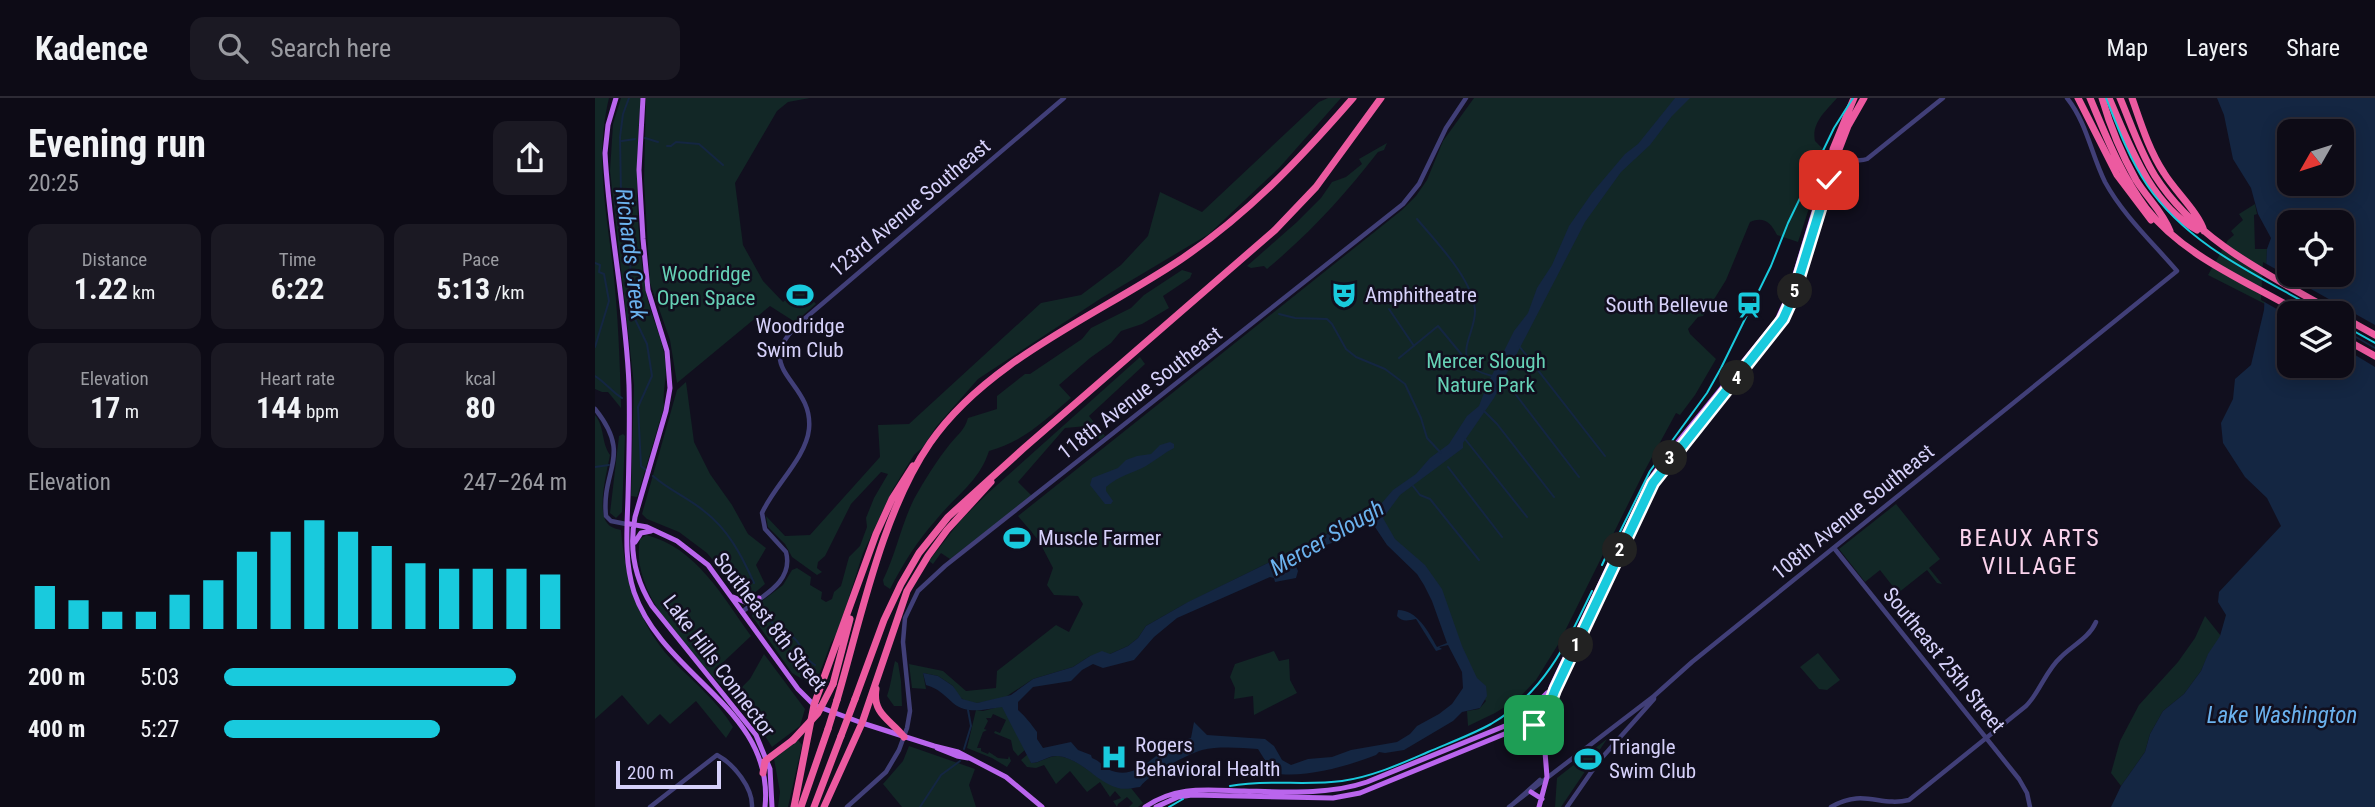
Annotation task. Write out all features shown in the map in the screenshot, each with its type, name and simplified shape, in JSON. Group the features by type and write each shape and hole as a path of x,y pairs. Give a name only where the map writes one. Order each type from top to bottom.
{"highway":[{"path":"794,807 814,705 876,534 908,471 960,407 990,379 1179,261 1234,220 1296,163 1353,98"},
{"path":"814,807 890,605 919,554 955,510 1275,230 1316,187 1382,98"},
{"path":"1835,150 1854,98"},
{"path":"1835,150 1865,98"},
{"path":"2078,98 2125,188 2152,221 2170,232"},
{"path":"2090,98 2130,183 2145,207 2187,246 2281,301"},
{"path":"2102,98 2132,172 2147,197 2166,220 2170,232"},
{"path":"2109,98 2137,160 2178,216 2201,229 2246,262 2315,301"},
{"path":"2119,98 2156,177 2182,211 2201,229"},
{"path":"2132,98 2158,164 2201,229"},
{"path":"2354,323 2375,334"},
{"path":"2354,344 2375,357"},
{"path":"801,807 837,700 886,533 900,499 929,446"},
{"path":"824,807 862,723 907,591 928,556 957,518 1024,448"},
{"path":"763,773 769,758 808,726 822,706 833,684 860,581"},
{"path":"880,667 875,695 877,706 882,716 904,737"}],"main road":[{"name":"Lake Hills Connector","path":"616,98 608,125 605,153 627,356 629,417 626,524 630,576 648,621 667,649 744,729 757,752 763,773 765,807"},
{"name":"Lake Hills Connector","path":"643,98 639,170 647,282 667,351 670,388 666,411 636,511 633,548 640,582 652,606 752,729 769,758 772,807"},
{"path":"1546,750 1544,715 1552,685 1649,481 1777,320 1789,294 1829,180 1835,150"},
{"path":"1539,807 1548,776 1544,715 1555,690 1653,483 1783,319 1793,297 1835,150"},
{"path":"1730,386 1735,372"},
{"path":"636,511 639,520 657,532"},
{"name":"Southeast 8th Street","path":"626,524 657,532 688,548 702,560 797,689 814,705 904,737 958,751 1006,776 1042,807"},
{"path":"633,548 636,537 641,533 657,532"},
{"path":"731,596 745,602 759,598"},
{"path":"1516,721 1534,707 1552,685"},
{"path":"1145,807 1164,796 1192,789 1267,792 1335,790 1357,786 1516,721 1544,715"},
{"path":"1156,807 1178,797 1192,795 1333,797 1360,793 1544,715"},
{"path":"1527,724 1534,725 1543,733"},
{"path":"1531,792 1542,799"},
{"name":"Southeast 8th Street","path":"1026,794 1035,807"}],"street":[{"name":"123rd Avenue Southeast","path":"759,598 778,584 787,572 788,562 786,552 767,533 762,516 804,445 809,431 804,401 782,368 781,345 789,332 1064,98"},
{"name":"118th Avenue Southeast","path":"847,807 890,767 904,737 909,721 909,703 903,630 908,607 923,586 1403,204 1419,184 1442,136 1466,98"},
{"path":"1835,150 1861,161 1876,153 1943,98"},
{"name":"108th Avenue Southeast","path":"1511,806 1524,793 1654,695 2177,271 2111,191 2083,123 2067,98"},
{"path":"595,409 611,430 614,447 606,516 613,522 626,524"},
{"name":"Southeast 25th Street","path":"1834,548 2019,779 2027,793 2030,807"},
{"path":"742,612 759,598"},
{"path":"1831,807 1852,799 1888,806 1902,804 2030,702 2059,659 2087,635 2095,622"},
{"path":"1567,807 1599,761 1654,699 1654,695"},
{"path":"650,807 717,755 729,763 747,787 752,797 752,807"},
{"name":"108th Avenue Southeast","path":"1511,806 1548,776"}],"green space":[{"path":"595,98 609,98 602,162 616,303 621,408 608,392 595,389"},
{"path":"621,98 641,98 637,171 640,243 646,292 666,366 664,407 637,497 631,496 634,385 610,171 613,124"},
{"name":"Woodridge Open Space","path":"646,98 810,98 788,102 777,111 735,183 743,245 763,281 783,302 801,287 816,304 795,322 770,306 677,383 670,340 650,283 644,181"},
{"path":"1328,98 1341,98 1279,168 1209,234 1100,299 978,379 914,455 893,489 863,553 838,632 816,683 812,685 792,673 752,616 753,608 783,585 792,570 797,568 811,577 810,585 822,592 821,599 826,602 832,599 834,592 841,586 849,557 860,546 867,527 866,518 888,474 881,472 851,504 825,556 818,562 817,568 822,572 817,575 792,557 785,544 768,527 766,516 785,536 810,535 880,457 878,425 909,424 1041,303 1081,295 1121,265 1148,236 1160,192 1202,212 1319,102"},
{"name":"Mercer Slough Nature Park","path":"1474,98 1837,98 1820,118 1815,129 1815,141 1825,151 1826,156 1798,242 1777,235 1766,221 1750,222 1726,280 1703,316 1698,317 1688,329 1716,359 1695,395 1680,415 1676,413 1559,643 1536,680 1518,699 1468,726 1467,711 1479,709 1486,701 1470,677 1425,575 1371,512 1183,605 1146,626 1128,646 1110,654 1090,656 1073,667 1033,679 1004,698 967,702 958,696 953,686 938,676 923,673 926,689 912,688 909,664 943,671 966,691 996,688 997,671 1056,625 1069,632 1083,604 1078,596 1054,595 1047,585 1053,568 1039,541 1018,516 1402,210 1427,180 1443,141"},
{"path":"1387,143 1384,150 1378,152 1326,214 1283,255 1267,269 1264,266 1247,266 1297,222 1321,198 1332,182 1346,177 1362,164 1359,159"},
{"path":"2255,204 2255,249 2267,249 2265,304 2208,275 2228,240 2234,235 2231,231 2243,220 2239,214"},
{"path":"1182,270 1192,273 1190,278 1163,296 1169,308 1142,324 1121,331 1111,343 1059,385 1071,398 1023,436 989,451 973,480 917,544 890,589 884,585 883,580 914,499 968,418 997,409 997,396 1025,374 1030,374 1082,339 1091,328 1131,308 1144,295"},
{"path":"1140,357 1145,364 1089,416 1105,436 1100,440 1087,426 1065,428 1018,482 1032,496 950,559 941,553 933,564 929,561 960,521 987,494"},
{"path":"686,382 694,442 710,474 748,534 766,548 756,565 765,584 750,597 740,593 707,553 679,532 647,519 642,514 677,390"},
{"path":"595,415 610,455 603,493 603,513 610,526 621,530 635,599 660,645 727,717 733,727 726,738 696,701 670,724 660,714 648,725 622,695 595,719"},
{"path":"623,434 622,512 616,518 610,513 619,436"},
{"path":"1896,504 1940,559 1929,568 1942,584 1937,583 1927,570 1898,593 1880,570 1865,582 1839,549"},
{"path":"646,535 680,550 694,562 719,590 751,636 716,669 738,691 750,679 764,654 805,709 800,726 772,747 754,720 698,660 660,613 647,588 640,564 640,539"},
{"path":"2205,616 2221,636 2184,694 2163,711 2150,734 2145,752 2121,786 2111,773 2120,741 2139,705 2178,662 2195,638"},
{"path":"1274,651 1279,661 1289,659 1290,680 1297,693 1254,715 1253,696 1234,699 1235,688 1230,677 1235,664"},
{"path":"1818,653 1840,680 1827,690 1819,689 1800,667"},
{"path":"895,661 898,663 901,681 902,706 894,706 887,696"},
{"path":"1002,706 1026,749 1018,756 1013,750 1011,740 994,733 1000,733 1006,720 993,714 991,718 986,718 988,721 984,729 987,730 983,732 977,748 998,758 1008,759 1009,756 1011,761 1007,767 967,748 976,710"},
{"name":"Triangle Swim Club","path":"1607,739 1561,807 1555,807 1557,778"},
{"path":"798,740 802,745 788,807 778,807 780,792 774,759"},
{"path":"909,746 975,769 969,785 976,807 902,807 883,784 903,761"},
{"path":"1028,754 1031,763 1055,756 1069,759 1112,785 1131,788 1143,803 1138,807 1129,807 1133,803 1127,797 1117,807 1113,801 1121,798 1115,791 1110,797 1100,782 1087,792 1070,771 1056,784 1044,765 1027,767 1021,760"}],"water":[{"name":"Mercer Slough","path":"1675,98 1690,98 1650,145 1621,172 1585,222 1494,398 1463,443 1463,448 1400,495 1383,518 1395,539 1425,565 1442,589 1462,646 1477,678 1486,686 1487,696 1480,708 1462,712 1453,721 1404,750 1379,752 1339,767 1298,774 1273,773 1258,749 1216,748 1202,750 1178,760 1151,776 1140,787 1123,789 1110,785 1067,758 1054,756 1031,763 1002,707 964,709 938,690 926,685 923,673 938,676 953,686 962,699 977,703 1011,695 1033,679 1073,667 1102,651 1110,654 1128,646 1146,626 1188,602 1375,511 1393,490 1416,474 1430,458 1449,444 1467,416 1479,406 1514,331 1528,313 1537,288 1552,265 1569,226 1592,193 1625,154 1638,144","holes":["1368,525 1375,527 1387,545 1417,574 1424,585 1447,643 1437,647 1421,622 1411,614 1398,610 1397,616 1404,620 1416,619 1436,651 1442,649 1439,647 1448,645 1462,672 1463,688 1452,704 1397,742 1351,750 1332,757 1308,759 1291,765 1282,760 1274,746 1265,739 1207,735 1194,722 1191,738 1125,773 1109,769 1091,755 1078,750 1071,742 1043,748 1037,739 1037,732 1018,710 1018,702 1033,687 1071,681 1093,664 1103,668 1134,660 1154,637 1177,618 1270,577 1274,578 1275,582 1296,578 1298,571 1295,564 1304,553 1340,540 1352,531"]},
{"name":"Lake Washington","path":"2217,98 2375,98 2375,807 2111,807 2121,786 2145,752 2150,734 2163,711 2184,694 2201,671 2220,636 2226,615 2218,602 2219,592 2281,526 2267,498 2245,477 2223,443 2221,423 2233,399 2235,379 2251,365 2264,310 2267,249 2271,238 2258,214 2251,188 2233,159 2224,115"},
{"path":"1170,442 1174,444 1174,448 1106,487 1113,501 1111,504 1105,504 1090,485 1092,478 1118,468 1126,460 1151,454 1160,445"}],"pier":[{"path":"2263,262 2277,270 2277,287 2307,287 2332,301 2277,301 2277,309 2261,300"},
{"path":"2354,313 2375,325 2375,347 2354,335"},
{"path":"2354,337 2375,349 2375,367 2354,354"}],"waterway":[{"name":"Richards Creek","path":"629,98 623,114 620,137 621,194 626,217 635,319 647,344 652,376 638,407 641,466 646,470"},
{"path":"645,138 658,142"},
{"path":"622,141 635,139"},
{"path":"667,146 676,142 699,144 723,165"},
{"path":"1417,219 1461,273 1475,310 1467,358 1474,368 1492,376"},
{"path":"595,263 600,265 599,272 604,274 609,301 595,347"},
{"path":"1389,309 1414,346"},
{"path":"1279,314 1295,318 1327,319 1346,349 1356,357 1385,369 1405,384 1427,438 1441,453"},
{"path":"1399,358 1438,326 1467,361"},
{"path":"1519,346 1605,456"},
{"path":"595,376 622,398"},
{"path":"1503,378 1579,477"},
{"path":"1484,411 1554,497"},
{"path":"1465,439 1527,517"},
{"path":"595,467 609,465"},
{"path":"1448,467 1502,537"},
{"path":"653,476 713,518 739,553 754,583"},
{"path":"1413,486 1420,495 1430,499 1479,560"},
{"path":"762,606 770,620 789,633 815,665"},
{"path":"964,749 971,726 968,710"},
{"path":"920,807 941,775 960,761"}],"tram line":[{"path":"1615,542 1650,471 1707,393 1721,368 1834,128 1853,98"},
{"path":"2106,98 2124,143 2141,175 2164,207 2184,226 2228,259 2302,301"},
{"path":"2354,331 2375,343"},
{"path":"1602,565 1608,552"},
{"path":"1230,786 1353,779 1396,765 1491,724 1510,712 1540,682 1563,648 1592,591"},
{"path":"1169,807 1183,799"}],"place":[{"name":"Woodridge Swim Club","path":"800,295"},
{"name":"Amphitheatre","path":"1344,295"},
{"name":"South Bellevue","path":"1749,305"},
{"name":"Muscle Farmer","path":"1017,538"},
{"name":"Rogers Behavioral Health","path":"1114,757"},
{"name":"Triangle Swim Club","path":"1588,759"}],"district":[{"name":"BEAUX ARTS VILLAGE","path":"2030,552"}],"route":[{"path":"1534,725 1527,724 1546,714 1659,473 1783,319 1793,297 1829,180"}]}
